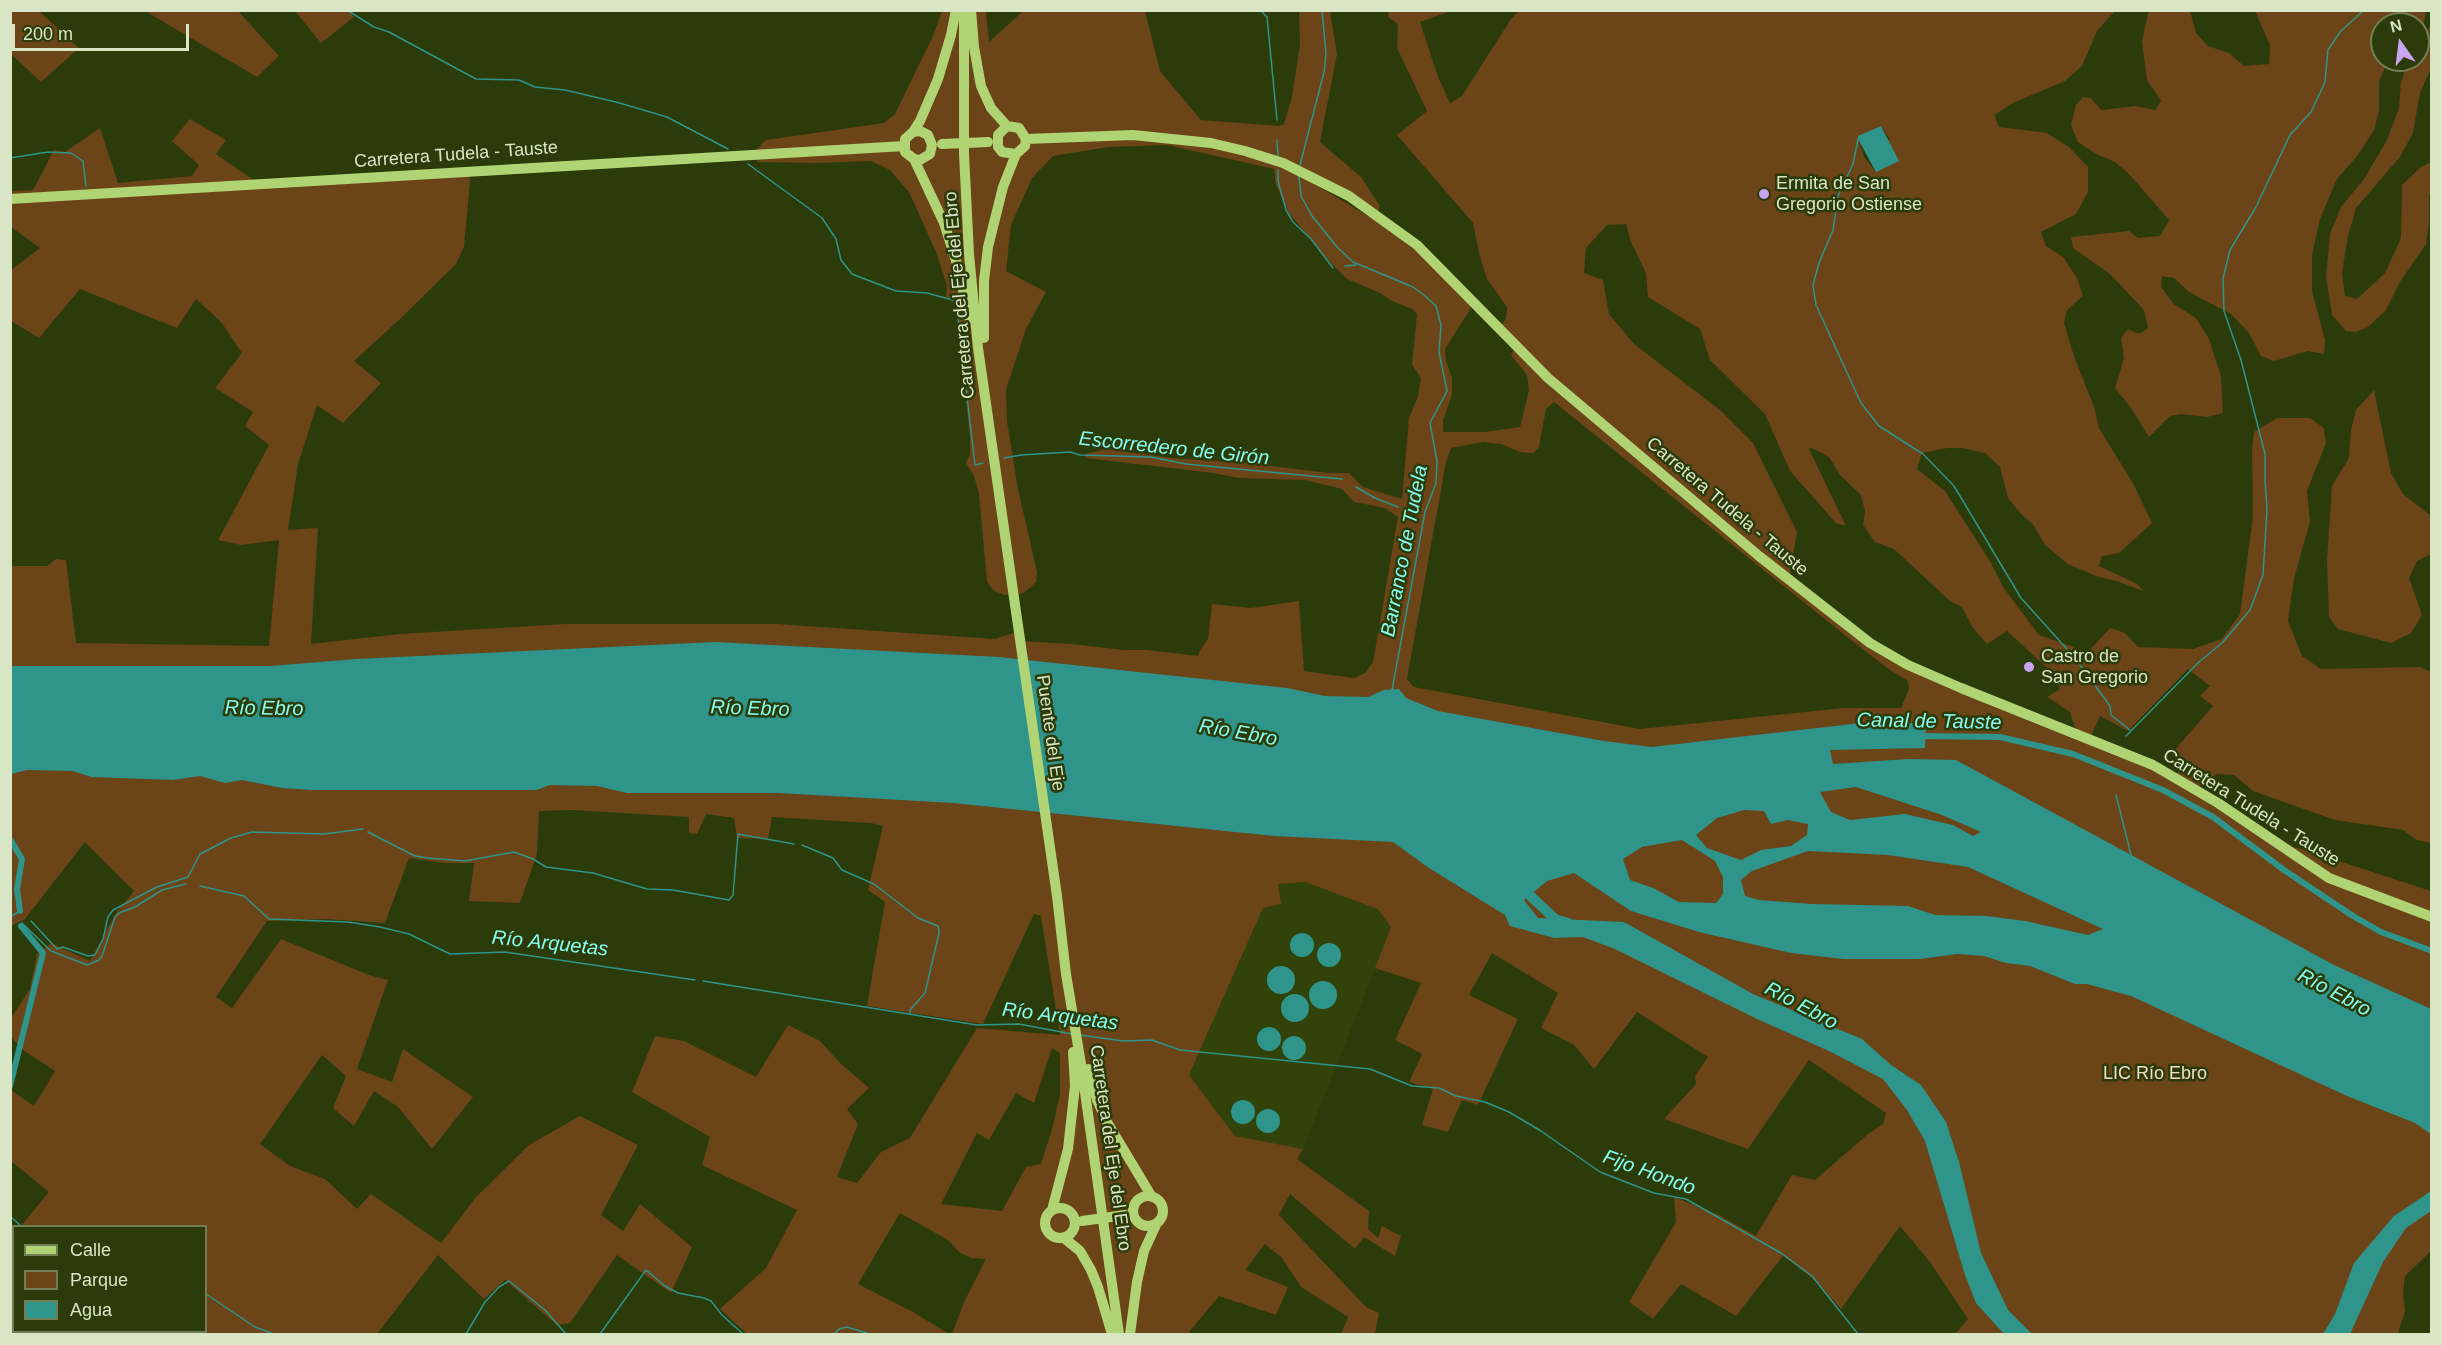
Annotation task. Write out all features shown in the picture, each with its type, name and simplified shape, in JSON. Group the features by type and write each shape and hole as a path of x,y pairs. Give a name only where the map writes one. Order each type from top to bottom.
{"main road":[{"path":"956,10 938,79 913,132 905,139 904,146 905,152 914,159 944,223 958,267 969,314 985,427 998,477"},
{"name":"Carretera del Eje del Ebro","path":"964,10 964,154 969,254 978,348 1011,575"},
{"path":"971,10 974,47 981,86 991,108 1007,126 1019,128 1026,139 1025,146 1016,154 996,214 988,247 983,321 990,425"},
{"path":"913,132 924,133 937,145 992,141 1007,126"},
{"name":"Carretera Tudela - Tauste","path":"1026,139 1133,135 1174,138 1245,151 1283,163 1349,196 1418,245 1548,378 1759,556 1870,643 1908,665 1961,688 2153,765 2218,804 2329,878 2432,917"},
{"path":"992,141 1002,152 1016,154"},
{"path":"914,159 926,158 937,145"},
{"name":"Carretera Tudela - Tauste","path":"10,199 904,146"},
{"name":"Puente del Eje","path":"1011,575 1057,896"},
{"name":"Carretera del Eje del Ebro","path":"1057,896 1066,974 1119,1335"},
{"path":"1062,935 1074,979 1085,1058 1097,1100 1116,1140 1152,1197 1160,1201 1163,1209 1162,1217 1144,1251 1137,1282 1130,1335"},
{"path":"1066,974 1072,1034 1074,1097 1068,1149 1052,1210 1046,1216 1046,1229 1055,1238 1064,1238 1073,1231 1078,1221"},
{"path":"1078,1221 1129,1214 1138,1200 1152,1197"},
{"path":"1052,1210 1067,1209 1078,1221"},
{"path":"1129,1214 1141,1225 1156,1225"},
{"path":"1064,1238 1080,1251 1091,1270 1112,1335"}],"shaded area":[{"path":"1305,882 1378,909 1392,927 1303,1149 1235,1136 1189,1075 1263,908 1278,884"}],"green space":[{"path":"10,11 39,11 79,48 41,82 11,54"},
{"path":"145,11 238,11 279,56 257,77"},
{"path":"295,11 349,11 354,17 321,43"},
{"name":"LIC Río Ebro","path":"942,11 986,11 989,42 1023,11 1145,11 1160,71 1201,120 1280,126 1284,124 1292,97 1300,44 1299,11 1330,11 1337,54 1320,142 1361,177 1380,206 1376,216 1338,193 1314,184 1380,223 1448,276 1475,302 1445,349 1446,361 1452,378 1452,395 1443,420 1443,432 1485,432 1520,427 1529,390 1527,375 1511,355 1515,347 1497,331 1506,319 1507,307 1487,279 1473,223 1397,135 1427,111 1397,48 1398,24 1388,17 1389,11 1451,11 1420,22 1438,77 1450,103 1462,96 1511,19 1519,11 2115,11 2097,31 2082,66 2065,81 2013,103 1994,115 1999,127 2047,133 2069,147 2088,167 2088,192 2076,214 2041,232 2046,246 2063,257 2077,278 2083,296 2067,310 2064,323 2074,356 2094,407 2099,428 2134,485 2152,523 2119,553 2102,556 2099,566 2137,584 2144,591 2096,576 2068,564 2045,545 2033,524 2008,498 2000,467 1985,453 1962,448 1947,448 1922,453 1917,469 1945,491 1991,563 2003,587 2039,635 2088,652 2110,628 2125,633 2138,647 2193,649 2222,639 2240,614 2253,516 2254,432 2277,418 2310,418 2324,428 2326,443 2307,491 2310,522 2294,578 2288,621 2302,656 2321,669 2419,667 2431,672 2431,843 2417,840 2403,830 2335,820 2253,791 2234,775 2217,774 2195,790 2276,843 2302,849 2431,891 2431,1251 2405,1276 2403,1293 2405,1311 2398,1334 1955,1334 1968,1319 1930,1262 1900,1226 1841,1309 1816,1281 1783,1256 1736,1316 1681,1284 1653,1319 1629,1302 1676,1222 1674,1197 1719,1215 1756,1236 1792,1175 1815,1180 1868,1134 1883,1124 1886,1113 1809,1060 1748,1149 1664,1119 1696,1084 1695,1076 1708,1057 1637,1012 1594,1069 1574,1045 1541,1028 1558,993 1492,953 1469,995 1518,1019 1478,1105 1462,1100 1448,1132 1422,1125 1433,1089 1409,1082 1422,1054 1395,1040 1421,983 1375,968 1391,927 1378,909 1305,882 1278,884 1281,904 1263,908 1189,1075 1235,1136 1303,1149 1297,1159 1369,1211 1368,1229 1378,1238 1382,1226 1401,1236 1395,1256 1364,1237 1355,1249 1290,1194 1279,1215 1366,1307 1379,1313 1375,1334 1341,1334 1348,1317 1301,1287 1282,1258 1265,1244 1245,1270 1288,1287 1276,1315 1219,1296 1189,1332 1190,1334 952,1334 964,1302 986,1259 972,1258 960,1253 948,1240 900,1213 858,1284 913,1312 949,1334 747,1334 720,1309 766,1268 797,1210 702,1165 710,1137 632,1092 655,1036 684,1041 756,1077 788,1025 820,1041 840,1063 869,1088 847,1109 858,1124 837,1177 857,1183 881,1152 910,1138 977,1028 1060,1035 1041,916 1034,914 983,1024 867,1006 885,902 868,890 883,826 871,823 772,817 768,839 737,838 734,818 706,814 697,834 689,833 689,817 573,810 539,811 537,854 520,903 469,901 474,863 444,863 409,858 385,923 326,919 267,921 216,997 232,1008 281,939 369,975 388,980 357,1069 392,1082 403,1049 473,1097 432,1149 398,1107 374,1091 354,1126 333,1108 346,1076 322,1055 260,1144 290,1166 325,1179 357,1209 371,1194 441,1243 476,1197 529,1145 580,1116 638,1145 601,1215 623,1231 640,1204 692,1247 671,1293 617,1255 570,1323 557,1325 505,1280 484,1299 438,1255 377,1334 51,1334 207,1333 207,1225 22,1225 49,1192 11,1161 11,1090 34,1106 55,1071 23,1050 11,1037 11,1018 30,989 37,954 51,943 90,961 116,913 134,891 85,842 25,919 11,926 11,566 47,566 56,559 66,560 76,643 269,646 279,540 241,545 218,540 269,445 245,426 253,412 215,388 242,353 221,322 196,299 177,328 80,289 39,338 11,321 11,270 40,248 11,227 11,191 33,190 54,150 65,152 100,128 118,183 192,176 199,165 172,141 190,119 226,140 216,154 259,184 471,170 464,247 456,264 354,361 381,383 343,423 317,405 298,464 288,530 318,528 311,644 400,634 565,624 777,624 995,639 1016,632 1020,641 1198,656 1208,639 1212,604 1251,608 1299,601 1304,671 1354,678 1365,673 1373,662 1398,517 1385,508 1354,502 1342,489 1305,480 1239,478 1086,458 1085,454 1106,449 1172,458 1349,473 1363,487 1402,499 1409,418 1418,396 1421,378 1412,365 1417,314 1412,309 1380,293 1347,279 1326,258 1289,213 1276,185 1274,169 1167,145 1108,147 1053,156 1032,178 1011,225 1006,271 1046,292 1026,329 1006,390 1007,421 1018,489 1037,572 1036,582 1013,598 1013,594 1004,595 993,590 987,582 979,494 974,476 966,463 970,454 970,438 956,305 946,296 947,286 936,252 909,192 890,170 871,161 758,162 753,153 766,140 884,123 895,114 932,38","holes":["1881,127 1890,139 1887,140 1876,172 1864,157 1858,138","1626,224 1631,242 1646,273 1648,297 1700,329 1710,360 1765,414 1790,471 1836,523 1846,526 1809,449 1812,448 1829,457 1840,475 1861,495 1865,511 1863,525 1875,542 1894,549 1950,601 1962,607 1973,628 1987,644 2007,631 2055,675 2060,689 2047,697 2070,712 2076,731 1889,653 1789,581 1797,532 1753,443 1720,410 1634,344 1609,314 1603,280 1584,273 1586,248 1607,225","1554,402 1851,640 1908,681 1909,689 1901,708 1844,708 1640,729 1414,687 1407,679 1446,462 1451,448 1483,442 1501,444 1520,452 1533,453 1539,447 1546,409","2188,669 2210,686 2200,696 2213,706 2172,753 2174,760 2182,767 2175,776 2090,738 2100,716 2128,731","1052,1048 1060,1053 1060,1095 1041,1164 1026,1167 1002,1211 941,1204 977,1133 989,1140 1016,1093 1034,1103"]},
{"path":"2151,11 2190,11 2196,33 2208,46 2229,53 2244,66 2269,64 2270,45 2255,11 2426,11 2370,12 2370,72 2383,72 2379,82 2379,111 2374,130 2358,155 2337,179 2320,219 2312,255 2312,291 2325,340 2324,354 2308,351 2274,361 2261,356 2249,333 2231,314 2189,292 2174,278 2162,276 2161,287 2174,304 2196,318 2209,339 2221,376 2223,413 2207,417 2181,414 2170,416 2149,437 2115,388 2124,358 2121,338 2128,329 2139,334 2148,328 2144,310 2110,274 2073,248 2071,237 2129,231 2138,238 2160,236 2169,220 2129,174 2115,162 2096,154 2078,142 2071,125 2076,105 2083,97 2091,98 2101,110 2136,106 2155,110 2161,101 2147,80 2142,42 2148,13"},
{"path":"2431,25 2430,70 2430,26"},
{"path":"2404,72 2429,72 2420,93 2413,133 2400,157 2356,208 2348,236 2342,273 2345,296 2357,299 2385,273 2401,238 2402,185 2421,167 2431,162 2426,244 2400,282 2386,310 2368,327 2356,332 2346,331 2332,315 2326,277 2330,234 2341,207 2364,179 2387,140 2399,108"},
{"path":"2374,390 2391,473 2403,494 2431,516 2431,554 2417,561 2409,578 2422,615 2411,633 2391,643 2338,629 2329,617 2327,560 2332,486 2349,458 2351,430 2356,410"}],"water":[{"path":"1881,126 1899,161 1876,172 1858,136"},
{"path":"715,642 999,657 1287,688 1325,696 1368,697 1384,690 1399,689 1406,698 1438,711 1604,741 1651,747 1861,723 1926,723 1925,748 1830,750 1833,764 1908,759 1956,760 2334,965 2431,1009 2431,1134 2415,1123 2347,1096 2131,996 2087,984 2075,984 2030,966 2006,963 1984,956 1957,954 1919,959 1843,959 1791,953 1699,932 1631,911 1574,873 1547,881 1524,900 1538,918 1624,922 1753,994 1862,1039 1891,1065 1921,1085 1946,1122 1959,1162 1981,1253 2008,1310 2032,1334 2004,1334 1976,1303 1965,1275 1925,1141 1907,1110 1883,1079 1615,949 1583,937 1554,938 1510,926 1505,915 1429,868 1393,842 1274,836 953,803 778,793 627,793 597,786 550,785 537,790 312,790 282,788 242,780 225,783 200,776 173,780 91,777 73,771 27,770 11,774 11,666 271,666 356,659","holes":["1856,787 1942,815 1981,832 1973,836 1953,825 1905,814 1850,820 1831,812 1820,792","1744,810 1764,811 1771,824 1788,820 1808,824 1807,835 1791,846 1761,850 1741,860 1707,848 1696,835 1717,818","1682,840 1715,861 1723,877 1723,894 1716,903 1679,902 1653,888 1630,880 1623,859 1642,847","1808,851 1888,855 1968,867 2103,929 2088,935 2025,921 1987,916 1935,915 1908,906 1812,904 1759,900 1745,896 1741,880 1752,871"]},
{"path":"1302,933 1311,936 1314,945 1311,954 1302,957 1293,954 1290,945 1293,936"},
{"path":"1329,943 1338,946 1341,955 1338,964 1329,967 1320,964 1317,955 1320,946"},
{"path":"1281,966 1291,970 1295,980 1291,990 1281,994 1271,990 1267,980 1271,970"},
{"path":"1323,981 1333,985 1337,995 1333,1005 1323,1009 1313,1005 1309,995 1313,985"},
{"path":"1295,994 1305,998 1309,1008 1305,1018 1295,1022 1285,1018 1281,1008 1285,998"},
{"path":"1269,1027 1277,1031 1281,1039 1277,1047 1269,1051 1261,1047 1257,1039 1261,1031"},
{"path":"1294,1036 1302,1040 1306,1048 1302,1056 1294,1060 1286,1056 1282,1048 1286,1040"},
{"path":"1243,1100 1251,1104 1255,1112 1251,1120 1243,1124 1235,1120 1231,1112 1235,1104"},
{"path":"1268,1109 1276,1113 1280,1121 1276,1129 1268,1133 1260,1129 1256,1121 1260,1113"},
{"path":"2431,1191 2431,1211 2406,1228 2383,1262 2350,1334 2323,1334 2335,1314 2354,1263 2394,1216"}],"waterway":[{"name":"Escorredero de Girón","path":"347,10 374,27 389,32 476,79 519,80 535,87 565,90 616,102 667,117 728,149"},
{"path":"1260,10 1267,17 1277,120"},
{"name":"Barranco de Tudela","path":"1300,165 1324,72 1326,54 1322,10"},
{"path":"2126,736 2199,662 2222,643 2250,610 2263,575 2267,509 2265,454 2241,360 2224,311 2223,279 2230,250 2256,207 2290,135 2311,112 2325,82 2328,50 2340,32 2364,10"},
{"path":"1858,139 1853,164 1838,196 1833,230 1819,263 1813,285 1816,305 1861,403 1879,426 1923,454 1954,486 2021,598 2075,658 2110,706 2111,715 2130,730"},
{"path":"1277,140 1278,157"},
{"path":"10,158 48,152 71,153 83,161 86,186"},
{"name":"Escorredero de Girón","path":"748,164 822,218 836,239 841,260 852,274 896,291 927,293 956,301 975,465 983,463"},
{"path":"1278,170 1278,181 1286,210 1293,222 1311,239 1333,268"},
{"name":"Barranco de Tudela","path":"1299,176 1301,196 1312,216 1337,247 1353,262 1413,287 1424,295 1436,306 1441,325 1439,352 1447,391 1430,423 1437,461 1436,483 1425,512 1392,690"},
{"path":"1345,266 1356,265"},
{"name":"Escorredero de Girón","path":"1004,458 1070,452 1080,455 1151,457 1186,464 1342,479"},
{"name":"Escorredero de Girón","path":"1356,487 1398,507"},
{"name":"Canal de Tauste","path":"1917,736 2000,737 2073,754 2163,790 2213,817 2284,870 2353,916 2381,932 2432,951"},
{"path":"2116,795 2131,855"},
{"name":"Río Arquetas","path":"31,921 57,949 63,947 88,956 95,955 103,939 108,917 113,910 157,887 188,877 200,854 231,838 252,832 324,834 363,829"},
{"path":"368,832 415,856 465,861 514,852 546,867 593,873 647,889 673,890 729,900 733,895 738,834 794,844"},
{"path":"10,839 22,859 17,889 20,911"},
{"path":"802,845 833,858 842,870 874,884 918,918 938,926 939,933 925,993 910,1010 910,1014"},
{"name":"Río Arquetas","path":"22,923 51,951 87,965 99,960 102,956 115,917 119,913 135,907 162,890 186,884"},
{"name":"Río Arquetas","path":"200,886 244,896 269,919 348,922 380,927 409,934 450,954 505,952 695,980"},
{"name":"Río Ebro","path":"1520,886 1555,919 1568,923"},
{"path":"10,917 20,911"},
{"name":"Río Arquetas","path":"10,1086 43,953 21,926"},
{"name":"Río Arquetas","path":"703,981 977,1025 1019,1024 1072,1034"},
{"name":"Fijo Hondo","path":"1080,1035 1123,1041 1152,1040 1180,1050 1370,1069 1412,1086 1439,1088 1456,1096 1485,1102 1509,1112 1541,1131 1600,1172 1654,1193 1686,1199 1781,1253 1812,1276 1858,1334"},
{"path":"10,1216 20,1225"},
{"path":"600,1334 646,1270 665,1286 678,1293 711,1301 722,1315 743,1334"},
{"path":"466,1334 485,1302 499,1287 509,1281 545,1310 566,1334"},
{"path":"207,1295 255,1327 274,1334"},
{"path":"834,1334 839,1329 847,1327 870,1334"}],"place":[{"name":"Ermita de San Gregorio Ostiense","path":"1764,194"},
{"name":"Castro de San Gregorio","path":"2029,667"}]}
